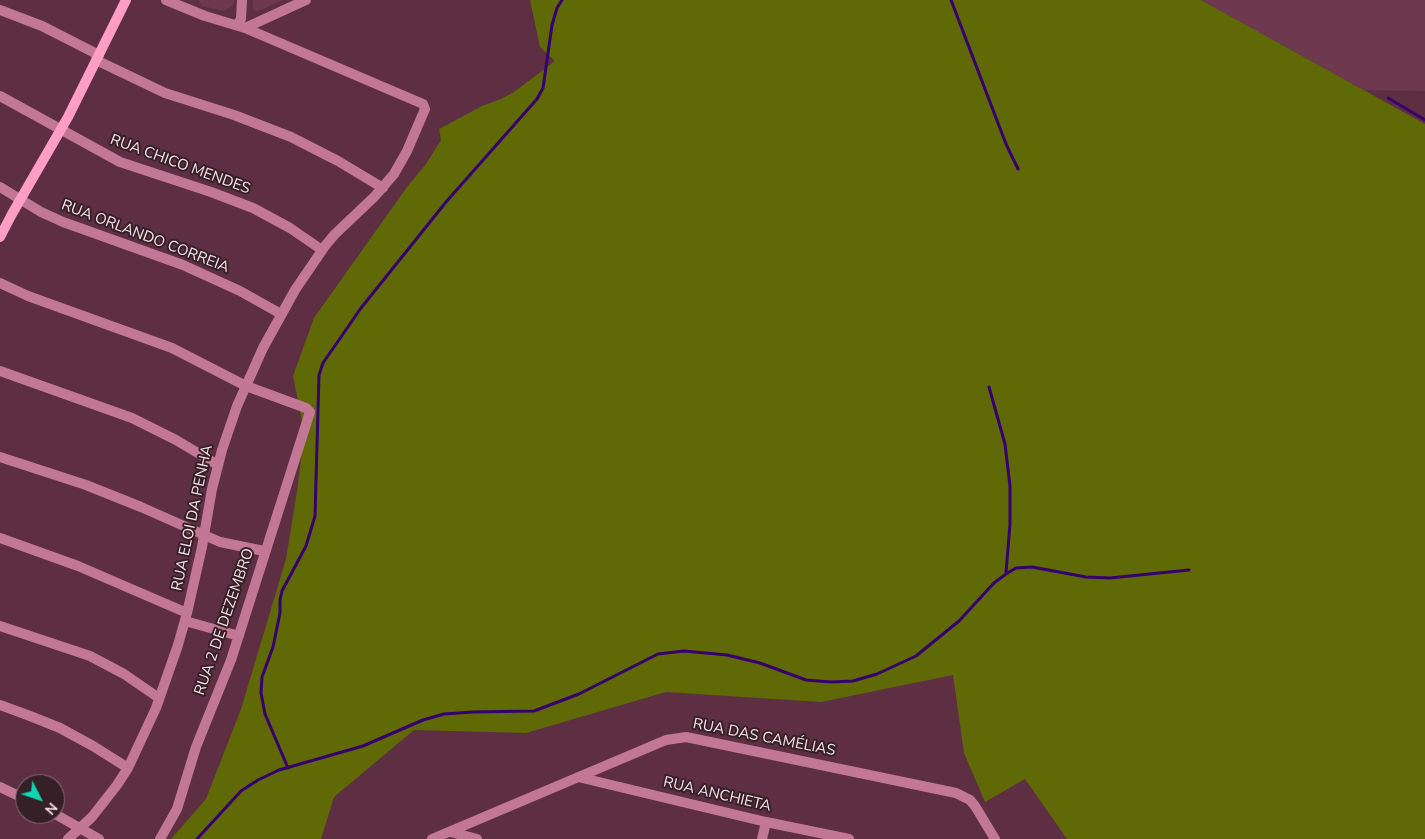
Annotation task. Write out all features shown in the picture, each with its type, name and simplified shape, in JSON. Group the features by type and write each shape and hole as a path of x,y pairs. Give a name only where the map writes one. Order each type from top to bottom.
{"street":[{"path":"0,237 20,199 62,130 126,0"},
{"path":"166,0 205,16 241,27 306,0"},
{"path":"241,27 242,0"},
{"path":"0,10 51,30 98,58 165,93 234,115 291,138 338,161 383,188"},
{"name":"RUA ELOI DA PENHA","path":"68,839 81,828 105,801 128,768 159,698 186,617 218,465 235,413 263,348 305,274 322,250 335,234 383,188 401,163 425,109 422,104 241,27"},
{"name":"RUA CHICO MENDES","path":"0,96 120,162 253,208 290,228 322,250"},
{"name":"RUA ORLANDO CORREIA","path":"0,187 41,212 71,226 154,254 212,278 281,314"},
{"path":"0,283 28,296 172,348 246,386"},
{"path":"0,371 132,418 176,440 218,465"},
{"name":"RUA 2 DE DEZEMBRO","path":"160,839 177,809 196,747 239,636 264,551 310,412 306,408 246,386"},
{"path":"0,457 95,489 229,545 264,551"},
{"path":"0,538 109,578 186,617 239,636"},
{"path":"0,626 90,656 124,674 159,698"},
{"path":"0,705 66,731 128,768"},
{"name":"RUA DAS CAMÉLIAS","path":"432,839 666,740 695,738 956,793 970,800 995,839"},
{"name":"RUA ANCHIETA","path":"578,777 766,822 849,839"},
{"path":"0,787 15,794"},
{"path":"65,819 99,839"},
{"path":"762,839 766,822"},
{"path":"451,832 477,839"}],"shaded area":[{"path":"198,0 235,0 232,6 224,11 202,6"},
{"path":"253,0 283,0 256,12 253,9"},
{"path":"1201,0 1425,0 1425,91 1364,90"}],"green space":[{"path":"530,0 1201,0 1425,124 1425,839 1067,839 1025,779 985,802 964,753 953,675 821,702 666,692 526,733 414,730 334,797 321,839 171,839 206,799 241,709 286,559 298,485 304,431 293,376 314,318 407,187 426,164 441,140 439,129 482,106 514,92 555,61 540,47"}],"waterway":[{"path":"288,768 265,714 261,693 262,677 273,647 280,613 282,591 306,546 315,516 319,375 323,363 361,308 446,202 537,99 543,88 552,25 557,8 562,0"},
{"path":"951,0 1006,144 1018,169"},
{"path":"1388,98 1425,120"},
{"path":"989,387 1005,444 1010,486 1010,524 1006,573"},
{"path":"197,839 241,791 279,770 363,746 423,720 444,714 534,711 579,694 658,654 684,651 727,655 760,663 806,680 853,681 877,674 916,656 959,621 994,583 1016,568 1032,567 1086,577 1110,578 1189,570"}]}
